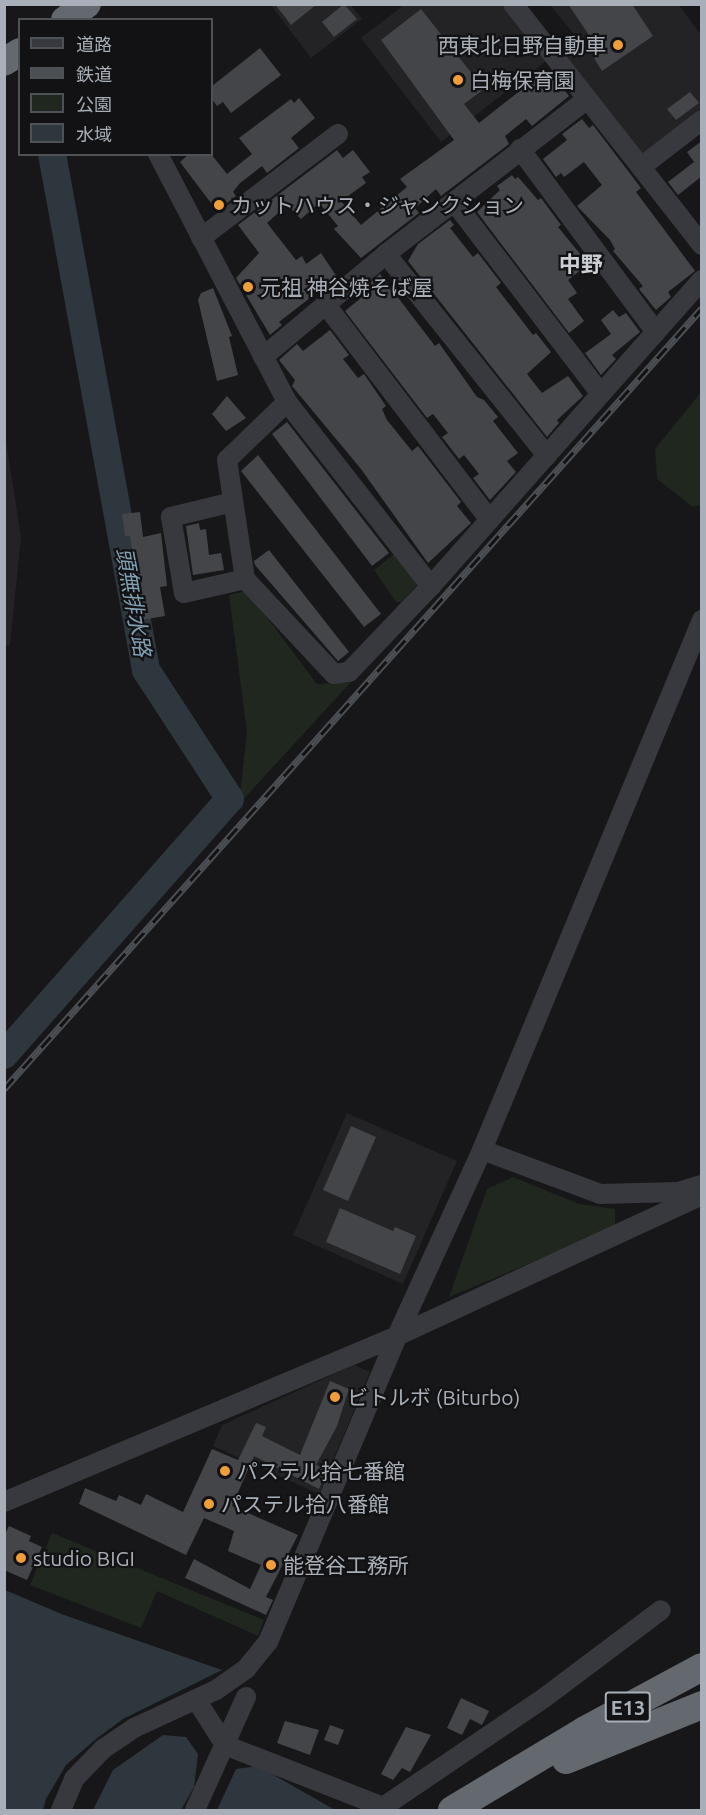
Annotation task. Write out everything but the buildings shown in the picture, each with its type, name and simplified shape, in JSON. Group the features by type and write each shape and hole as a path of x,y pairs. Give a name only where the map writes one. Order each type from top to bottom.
{"highway":[{"path":"4,62 18,53"},
{"name":"E13","path":"452,1810 585,1730 702,1667"},
{"name":"E13","path":"486,1810 562,1762 702,1705"}],"street":[{"path":"513,4 702,245"},
{"path":"263,357 386,254 454,203 520,148 587,99"},
{"path":"641,167 702,120"},
{"path":"201,238 338,134"},
{"path":"520,148 656,332"},
{"path":"159,156 287,402 431,586"},
{"path":"454,203 601,394"},
{"path":"386,254 546,456"},
{"path":"287,402 227,460 245,579 334,674 349,672 431,586 702,280"},
{"path":"326,305 490,520"},
{"path":"233,502 171,517 184,593 245,579"},
{"path":"61,1810 74,1779 103,1749 134,1728 197,1701 246,1669 268,1642 398,1336 482,1150 702,620"},
{"path":"482,1150 600,1194 678,1192 702,1185"},
{"path":"4,1502 398,1336 702,1195"},
{"path":"197,1701 225,1745 383,1807 544,1698 661,1611"},
{"path":"195,1810 246,1697"}],"shaded area":[{"path":"271,5 351,5 362,19 311,58"},
{"name":"白梅保育園","path":"404,5 502,5 546,61 441,142 361,38"},
{"path":"550,5 679,5 701,35 701,108 642,154 559,52 577,38"},
{"path":"5,435 21,537 10,645 4,645"},
{"path":"347,1113 457,1161 403,1284 293,1235"},
{"path":"354,1365 370,1372 319,1494 213,1446 222,1425"}],"green space":[{"path":"701,392 701,505 693,507 657,479 655,449"},
{"path":"399,550 419,583 401,602 396,602 374,570"},
{"path":"247,591 317,684 351,682 239,804 247,732 229,595"},
{"path":"513,1177 579,1204 615,1209 615,1228 449,1297 487,1189"},
{"path":"52,1533 264,1620 258,1636 157,1591 141,1628 30,1585"}],"water":[{"path":"5,1590 64,1615 222,1670 123,1719 96,1739 66,1765 46,1799 43,1810 5,1810"},
{"path":"163,1735 186,1737 198,1754 194,1787 181,1810 93,1810 113,1770"},
{"path":"258,1766 335,1810 217,1810 236,1769"}],"waterway":[{"name":"頭無排水路","path":"4,1055 230,799 146,670 52,156"}],"railway":[{"path":"4,1089 702,308"}],"place":[{"name":"西東北日野自動車","path":"618,45"},
{"name":"白梅保育園","path":"458,80"},
{"name":"カットハウス・ジャンクション","path":"219,205"},
{"name":"元祖 神谷焼そば屋","path":"248,287"},
{"name":"ビトルボ (Biturbo)","path":"335,1397"},
{"name":"パステル拾七番館","path":"225,1471"},
{"name":"パステル拾八番館","path":"209,1504"},
{"name":"studio BIGI","path":"21,1558"},
{"name":"能登谷工務所","path":"271,1565"}],"district":[{"name":"中野","path":"581,264"}]}
